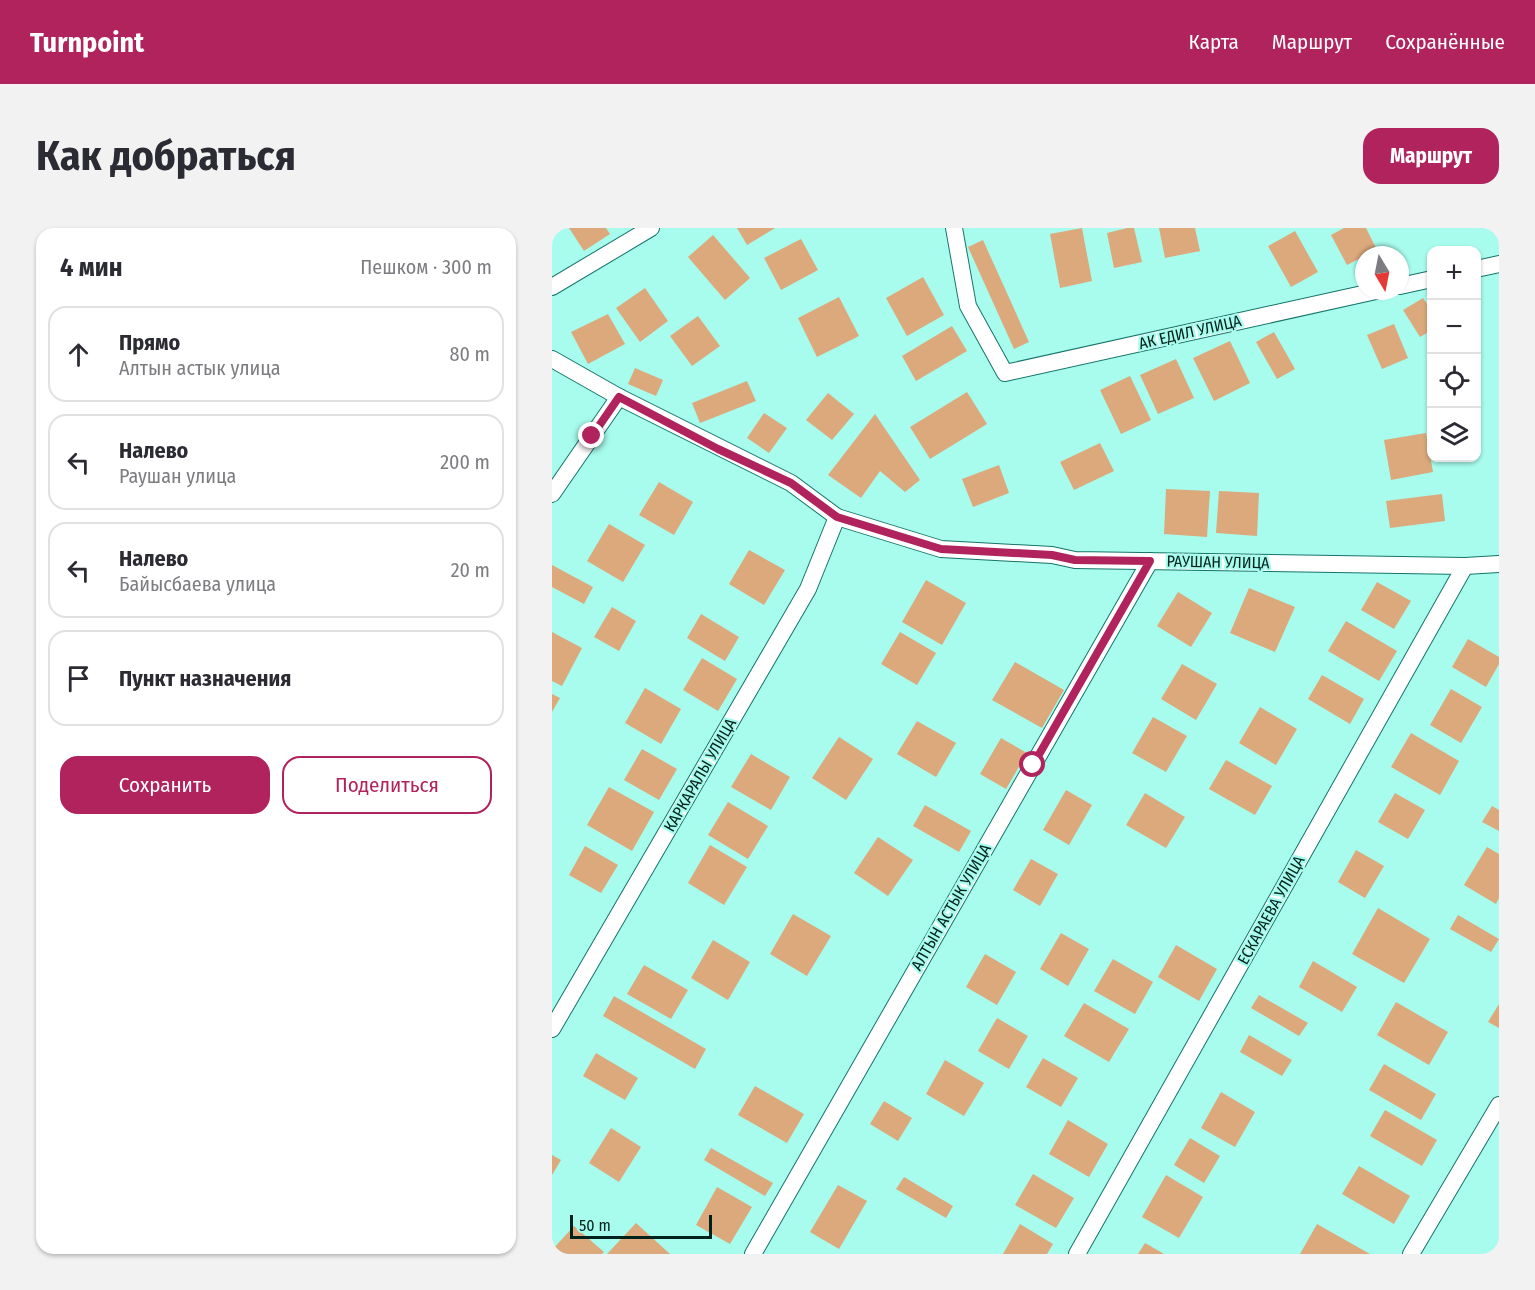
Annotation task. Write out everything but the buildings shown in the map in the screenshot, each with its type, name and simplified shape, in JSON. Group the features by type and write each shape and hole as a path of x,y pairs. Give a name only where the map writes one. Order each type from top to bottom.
{"street":[{"path":"552,286 651,228"},
{"name":"АК ЕДИЛ УЛИЦА","path":"954,228 968,306 1005,373 1355,296"},
{"path":"1481,268 1499,264"},
{"path":"1409,284 1427,280"},
{"name":"РАУШАН УЛИЦА","path":"552,359 718,449 791,483 837,517 941,549 1052,555 1075,560 1466,566 1499,564"},
{"path":"552,495 619,397"},
{"name":"КАРКАРАЛЫ УЛИЦА","path":"552,1029 808,589 837,517"},
{"name":"АЛТЫН АСТЫК УЛИЦА","path":"753,1254 1150,561"},
{"name":"ЕСКАРАЕВА УЛИЦА","path":"1077,1254 1466,566"},
{"path":"1411,1254 1499,1105"}],"route":[{"path":"592,436 619,397 718,449 791,483 837,517 941,549 1052,555 1075,560 1150,561 1033,765"}]}
